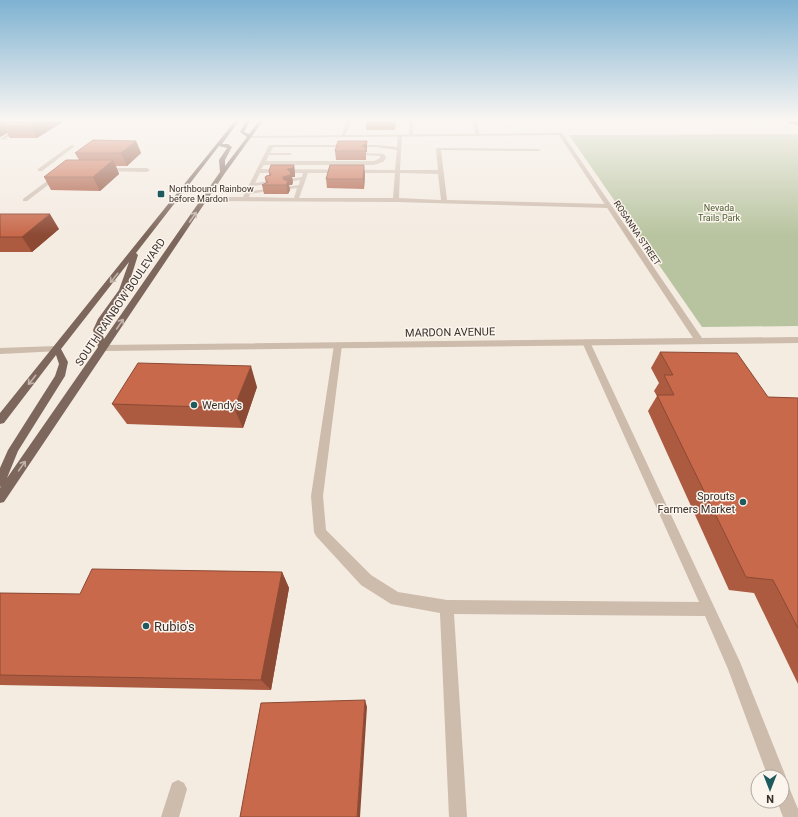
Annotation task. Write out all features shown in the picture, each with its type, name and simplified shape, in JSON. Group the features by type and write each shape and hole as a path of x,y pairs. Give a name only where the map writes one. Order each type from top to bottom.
{"main road":[{"name":"SOUTH RAINBOW BOULEVARD","path":"0,420 207,159"},
{"path":"223,159 223,172"},
{"name":"SOUTH RAINBOW BOULEVARD","path":"0,498 233,159"},
{"path":"103,348 97,330 102,320 123,290 138,248"},
{"path":"0,482 13,450 60,376 64,365 64,359 57,350"}],"street":[{"path":"40,170 55,159"},
{"path":"246,196 265,159"},
{"path":"263,163 374,163 382,159"},
{"path":"396,200 399,159"},
{"path":"439,159 444,202"},
{"name":"ROSANNA STREET","path":"577,159 699,341"},
{"path":"95,170 147,170"},
{"path":"258,171 305,175 440,172"},
{"path":"25,200 60,174"},
{"path":"293,179 305,175"},
{"path":"296,199 305,175"},
{"path":"251,185 269,183"},
{"path":"289,187 301,186"},
{"path":"246,196 266,191"},
{"path":"205,199 246,196 296,199 396,200 608,206"},
{"name":"MARDON AVENUE","path":"103,348 798,340"},
{"path":"586,342 735,668 773,769"},
{"path":"338,345 317,496 320,532 366,580 396,599 447,607 709,609"},
{"path":"0,351 57,350"},
{"path":"447,607 458,817"},
{"path":"170,817 178,788"}],"green space":[{"name":"Nevada Trails Park","path":"586,159 798,159 798,326 702,327"}],"building":[{"path":"66,160 113,160 93,177 44,177"},
{"path":"271,165 294,165 293,168 287,169 291,173 290,175 283,177 283,179 288,181 286,185 262,185 268,182 265,178 266,176 271,175 269,171"},
{"path":"330,165 364,165 363,179 326,179"},
{"path":"0,214 50,214 22,237 0,237"},
{"name":"Sprouts Farmers Market","path":"660,352 737,353 768,397 798,398 798,628 773,580 746,577 657,395 674,395 664,375 673,375"},
{"path":"138,363 251,366 234,408 112,404"},
{"name":"Rubio's","path":"92,569 282,572 261,680 0,675 0,593 80,594"},
{"path":"365,700 357,817 240,817 261,703"}],"place":[{"name":"Northbound Rainbow before Mardon","path":"161,194"},
{"name":"Wendy's","path":"194,405"},
{"name":"Sprouts Farmers Market","path":"743,502"},
{"name":"Rubio's","path":"146,626"}]}
